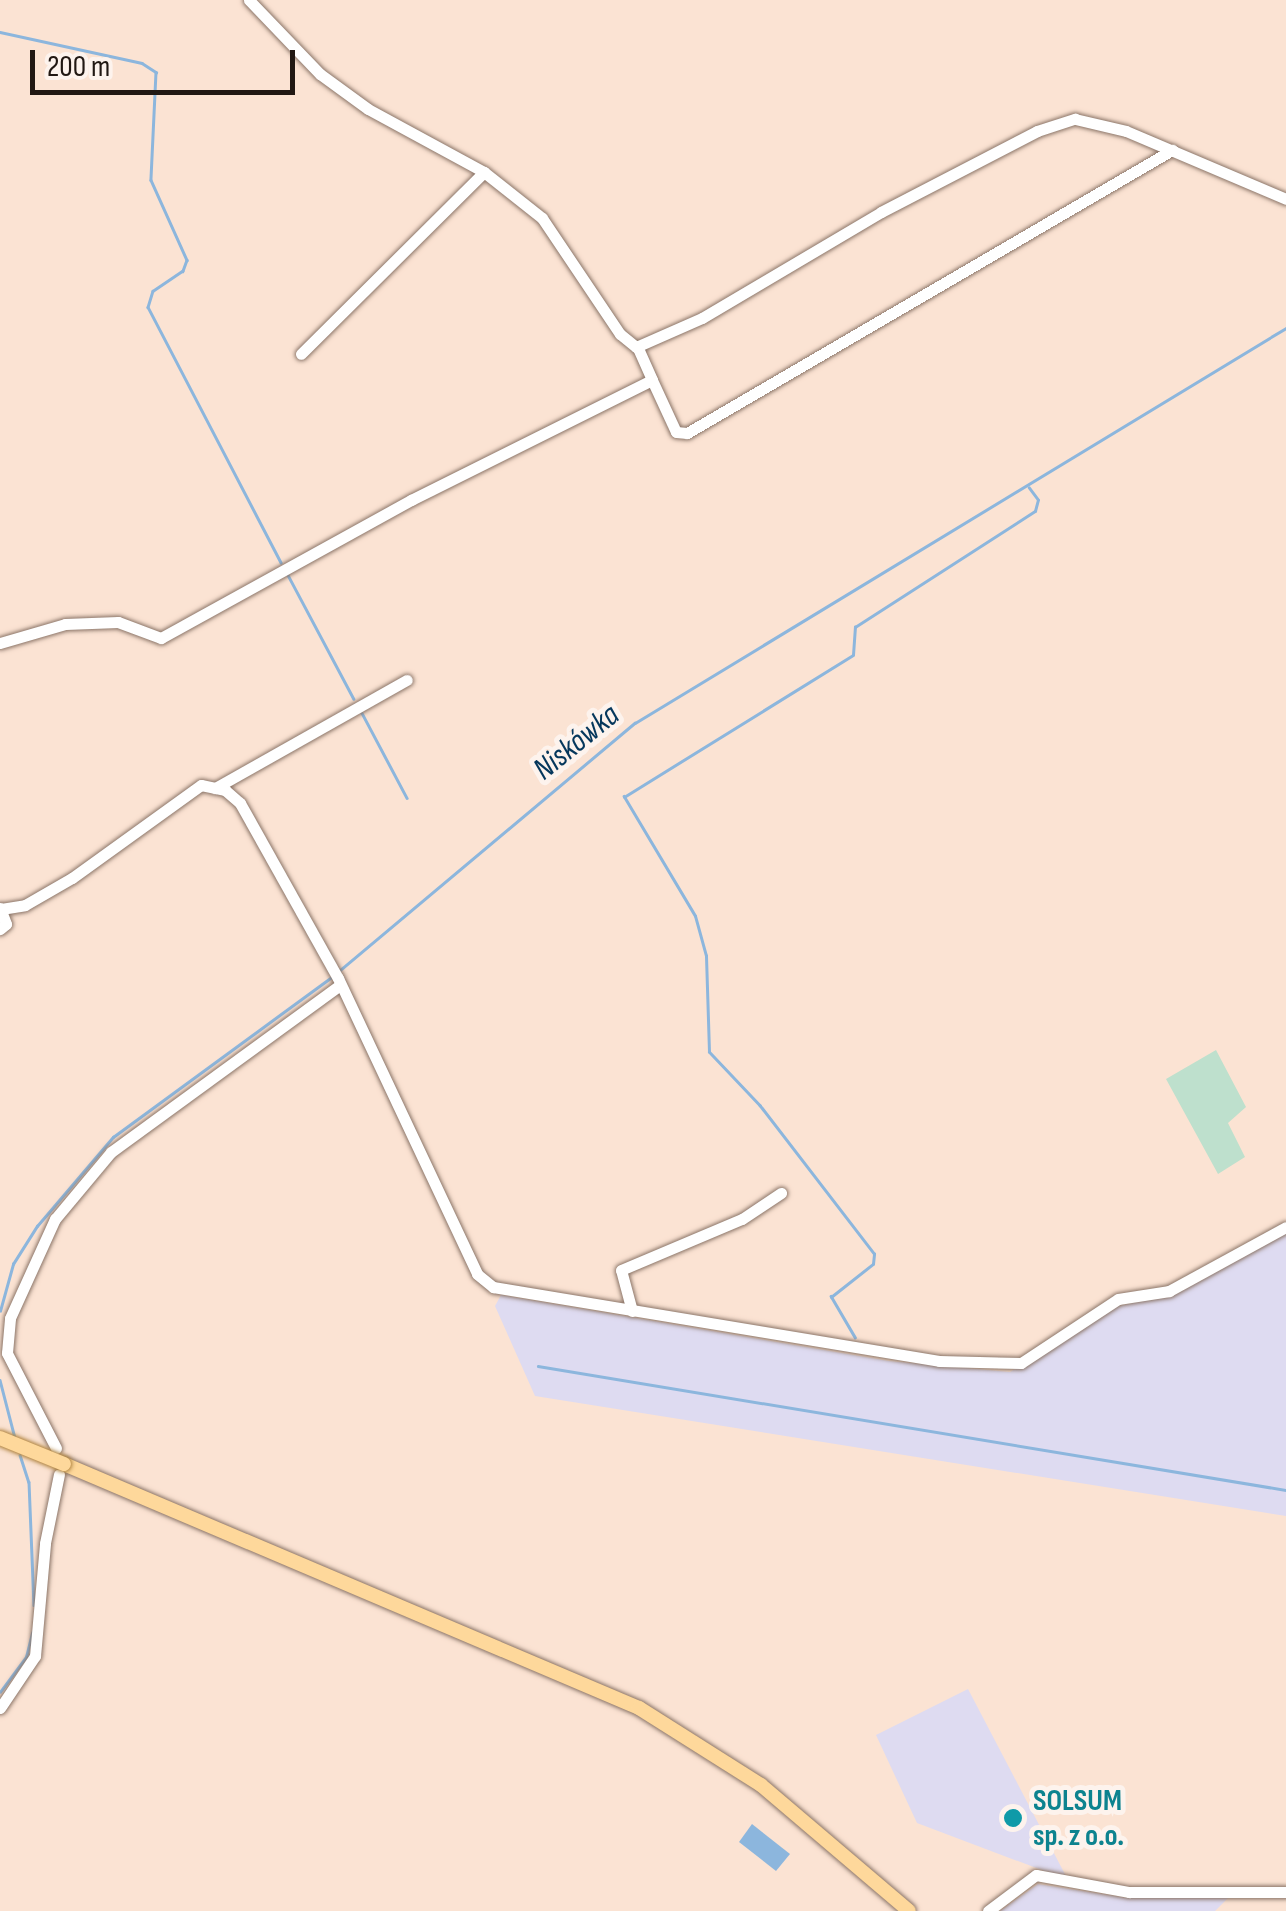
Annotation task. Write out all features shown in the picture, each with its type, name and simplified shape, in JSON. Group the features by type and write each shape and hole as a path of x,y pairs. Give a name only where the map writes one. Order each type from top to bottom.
{"main road":[{"path":"0,1438 62,1469 639,1708 761,1785 832,1839 909,1911"}],"street":[{"path":"248,0 269,28 332,83 484,172 542,218 620,334 637,346 676,432 687,433 1172,150"},
{"path":"637,346 702,318 881,212 1049,126 1091,118 1286,199"},
{"path":"301,354 484,172"},
{"path":"0,643 66,624 118,622 161,638 411,500 652,380"},
{"path":"214,788 407,680"},
{"path":"0,928 6,924 1,909 26,905 72,878 201,785 240,803 339,981 482,1280 508,1290 940,1361 1021,1364 1118,1300 1169,1292 1286,1227"},
{"path":"56,1448 7,1353 10,1318 55,1220 111,1152 339,981"},
{"path":"632,1311 622,1270 742,1219 781,1193"},
{"path":"0,1708 36,1656 44,1543 62,1469"},
{"path":"988,1911 1036,1875 1130,1892 1286,1892"}],"shaded area":[{"path":"1286,1231 1286,1516 535,1396 495,1306 501,1295 889,1361 1010,1372 1115,1307 1167,1295"},
{"path":"968,1689 1068,1880 917,1823 876,1735"},
{"path":"1038,1884 1127,1898 1228,1898 1215,1911 1000,1911"}],"green space":[{"path":"1216,1050 1246,1107 1228,1123 1245,1157 1218,1174 1166,1079"}],"water":[{"path":"752,1824 790,1854 776,1871 739,1842"}],"waterway":[{"path":"0,32 142,63 156,72 151,180 187,260 183,271 153,291 148,307 281,562"},
{"name":"Niskówka","path":"339,971 635,723 1286,328"},
{"path":"855,1338 831,1297 873,1264 874,1254 760,1106 709,1052 706,956 695,916 624,797 853,655 855,627 1035,511 1038,500 1029,488"},
{"path":"288,575 354,699"},
{"path":"362,713 407,798"},
{"name":"Niskówka","path":"0,1311 13,1264 37,1226 113,1137 333,976"},
{"path":"538,1366 1286,1490"},
{"name":"Niskówka","path":"0,1380 15,1438"},
{"name":"Niskówka","path":"20,1455 29,1482 34,1605"},
{"name":"Niskówka","path":"0,1692 26,1657 32,1633"}],"place":[{"name":"SOLSUM sp. z o.o.","path":"1013,1818"}]}
